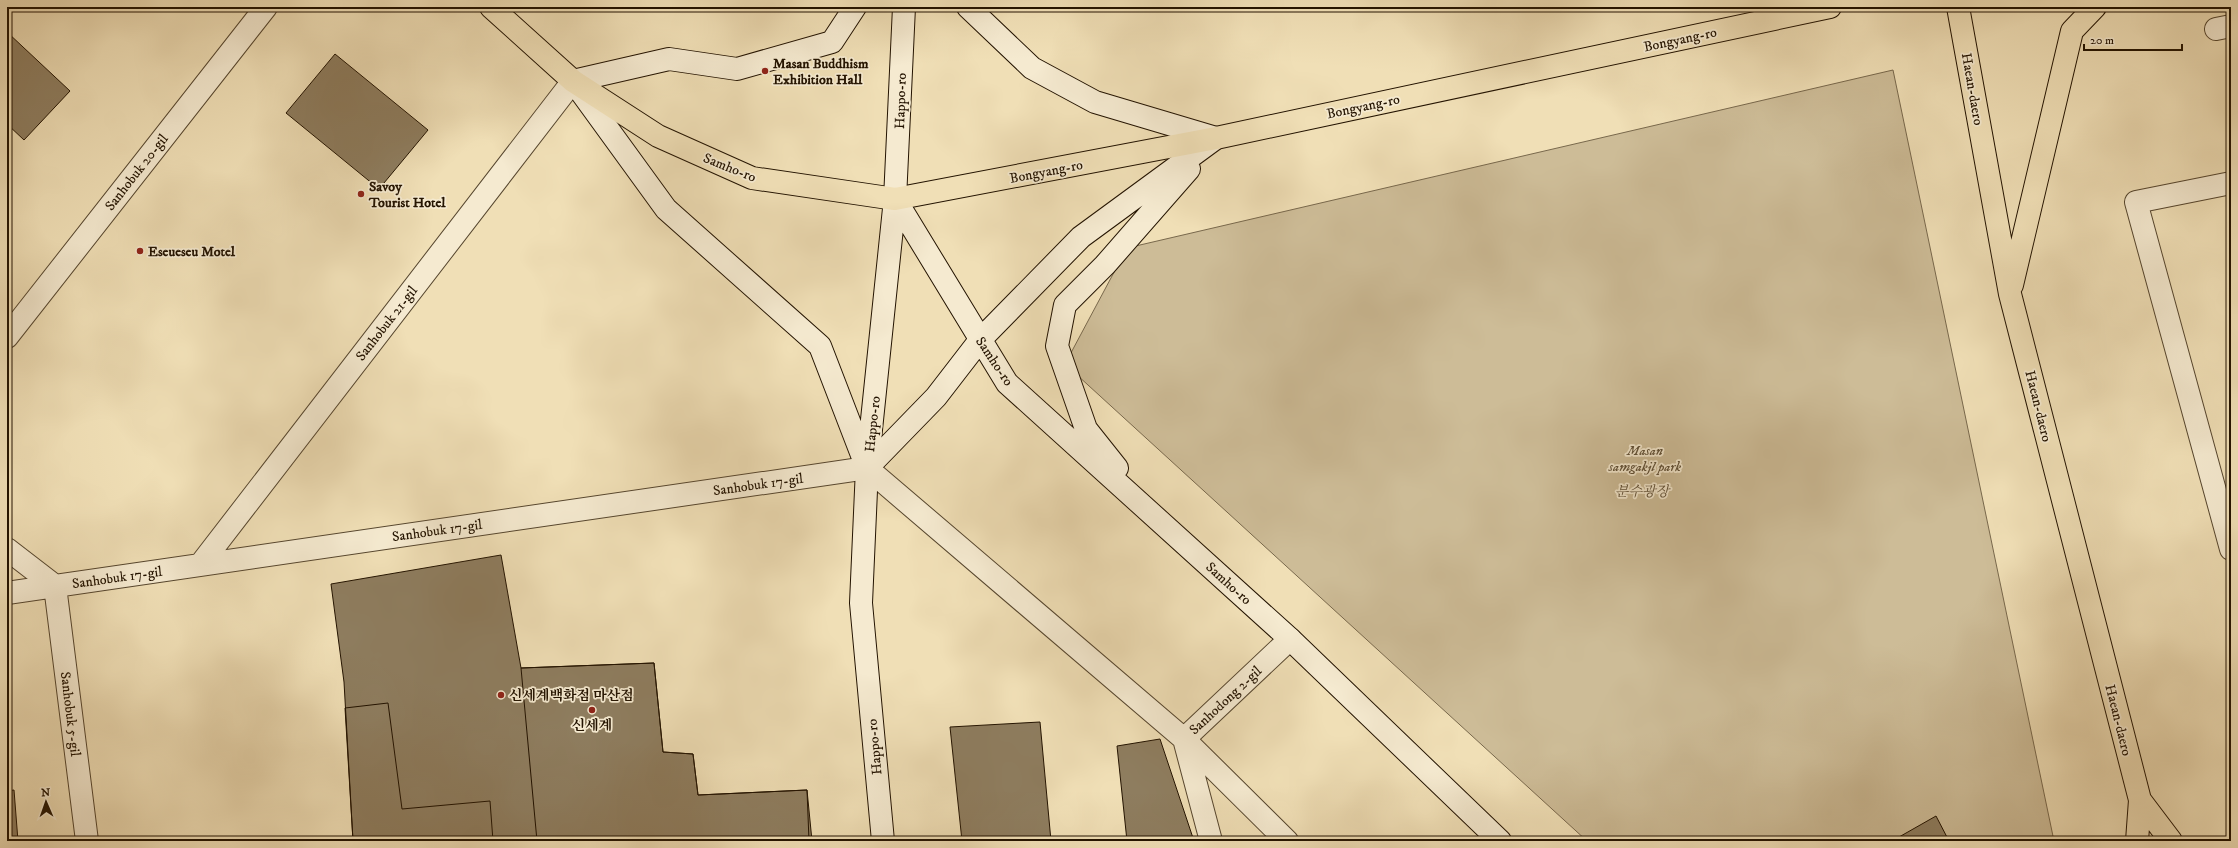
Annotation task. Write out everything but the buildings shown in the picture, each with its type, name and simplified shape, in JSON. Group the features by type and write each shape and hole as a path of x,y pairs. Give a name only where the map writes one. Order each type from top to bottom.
{"main road":[{"name":"Sanhobuk 20-gil","path":"7,337 266,7"},
{"name":"Samho-ro","path":"491,7 573,81 658,136 752,178 896,199 1007,383 1290,639 1500,841"},
{"path":"855,7 832,42 737,69 669,59 573,81 666,208 820,346 868,468 1184,739 1287,841"},
{"name":"Happo-ro","path":"883,841 861,603 868,468 896,199 904,7"},
{"path":"968,7 1032,68 1095,102 1216,138"},
{"name":"Haean-daero","path":"1958,7 2010,294 2140,800 2137,841"},
{"path":"2010,294 2072,31 2095,7"},
{"name":"Bongyang-ro","path":"896,199 1216,138 1821,8"},
{"name":"Sanhobuk 21-gil","path":"200,565 573,81"},
{"path":"868,468 936,397 980,340 1082,237 1216,138"},
{"path":"1155,516 1086,429 1057,346 1065,305 1105,265 1216,138"},
{"path":"2231,183 2136,202 2231,549"},
{"name":"Sanhobuk 17-gil","path":"7,593 868,468"},
{"path":"7,550 55,586"},
{"name":"Sanhobuk 5-gil","path":"55,586 87,841"},
{"name":"Sanhodong 2-gil","path":"1211,841 1184,739 1290,639"},
{"name":"Haean-daero","path":"2140,800 2171,841"}],"green space":[{"name":"Masan samgakjl park","path":"1893,70 2054,841 1587,841 1065,364 1127,248"}],"place":[{"name":"Masan Buddhism Exhibition Hall","path":"765,71"},
{"name":"Savoy Tourist Hotel","path":"361,194"},
{"name":"Eseueseu Motel","path":"140,251"},
{"name":"신세계백화점 마산점","path":"501,695"},
{"name":"신세계","path":"592,710"}],"park label":[{"name":"분수광장","path":"1642,491"}]}
